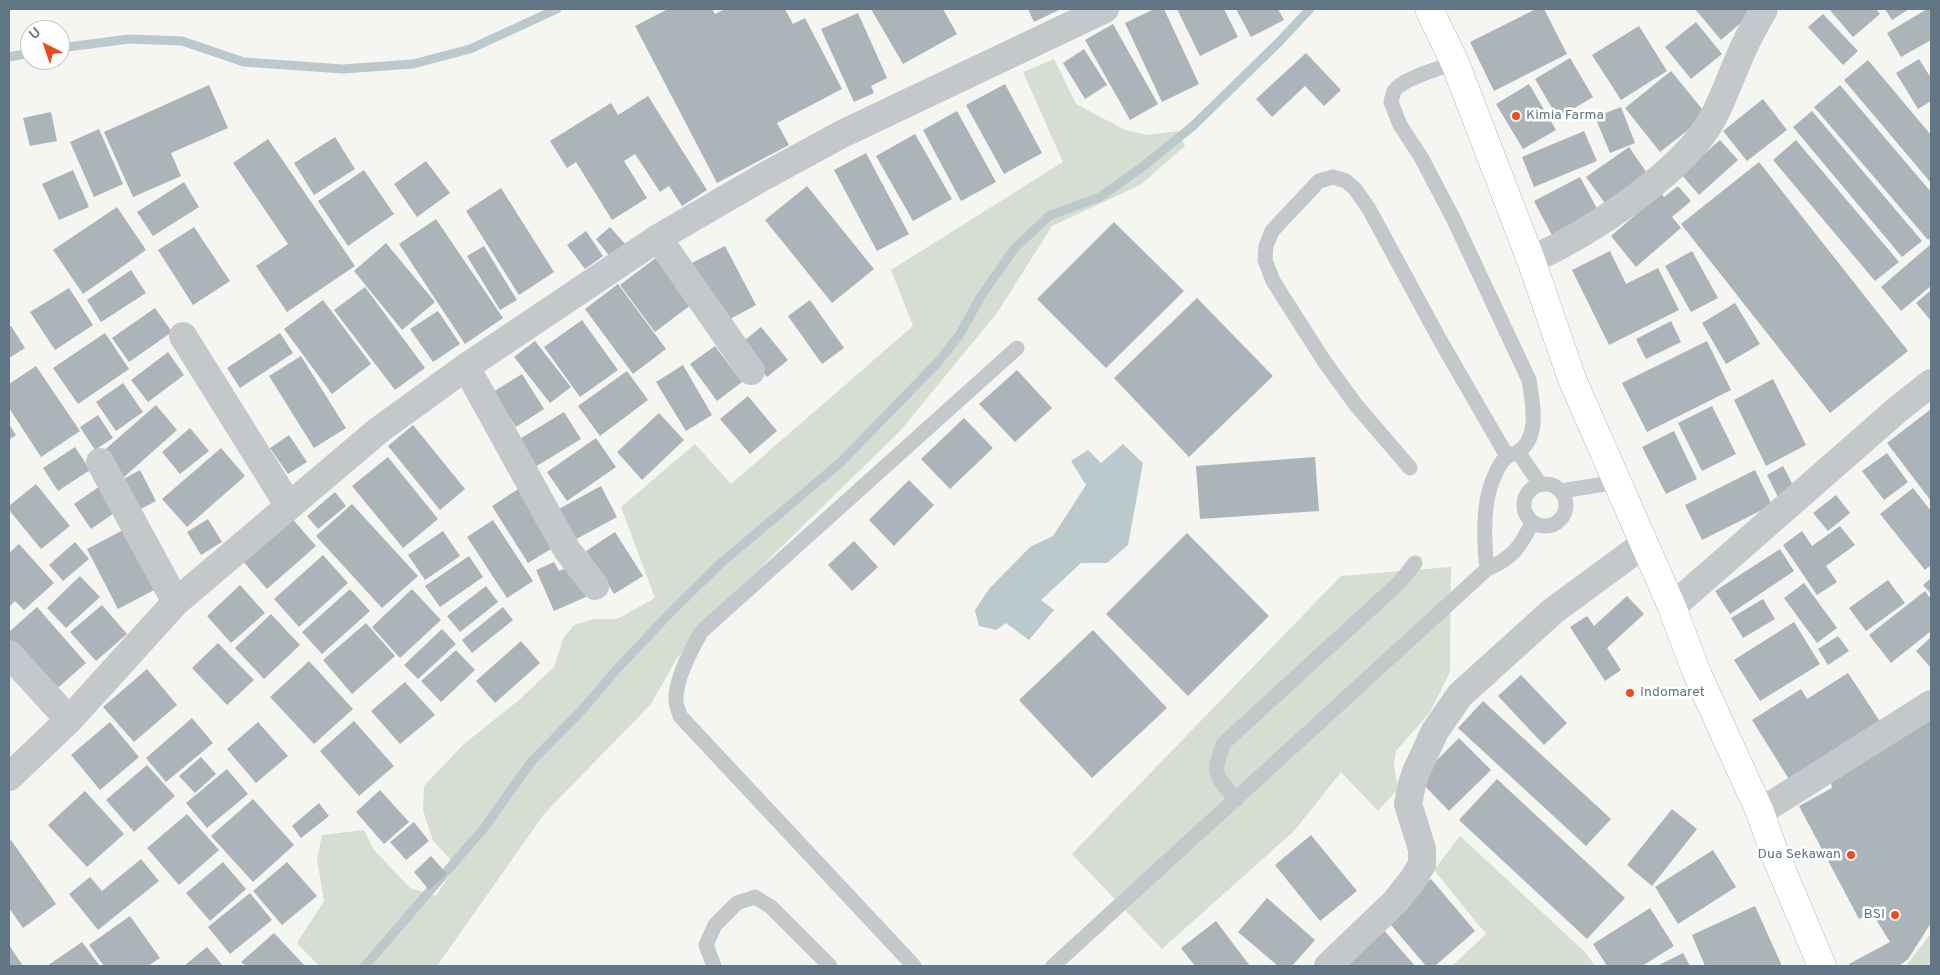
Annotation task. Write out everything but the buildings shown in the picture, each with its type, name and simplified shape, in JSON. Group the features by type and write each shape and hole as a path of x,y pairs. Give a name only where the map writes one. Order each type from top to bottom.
{"street":[{"path":"9,777 69,720 176,602 379,430 466,367 658,238 762,177 842,134 1105,9"},
{"path":"1429,9 1455,63 1531,260 1572,379 1672,607 1696,671 1760,812 1774,852 1822,966"},
{"path":"1531,260 1558,247 1614,212 1652,184 1685,154 1714,116 1743,47 1764,9"},
{"path":"658,238 751,371"},
{"path":"183,336 289,506"},
{"path":"466,367 567,550 595,586"},
{"path":"1672,607 1897,410 1931,383"},
{"path":"100,462 176,602"},
{"path":"1328,966 1396,901 1414,878 1422,864 1422,849 1408,804 1412,784 1435,732 1460,695 1552,612 1644,544"},
{"path":"9,654 69,720"},
{"path":"1760,812 1931,704"}],"lane":[{"path":"1455,63 1422,74 1400,86 1394,90 1390,102 1400,125 1421,157 1454,220 1529,380 1533,408 1530,436 1495,474 1490,488 1484,541 1487,570"},
{"path":"1410,468 1356,405 1324,361 1273,281 1265,260 1266,246 1272,231 1319,181 1333,177 1346,181 1355,189 1369,209 1440,340 1513,454 1540,484"},
{"path":"914,966 680,716 676,700 681,677 701,632 1017,348"},
{"path":"1561,491 1618,482"},
{"path":"1548,483 1561,491 1566,500 1566,510 1561,519 1552,525 1542,526 1532,523 1524,513 1523,501 1529,490 1540,484 1548,483"},
{"path":"1053,966 1487,570 1507,560 1521,546 1532,523"},
{"path":"1236,800 1218,778 1215,764 1224,742 1400,582 1415,563"},
{"path":"714,966 706,945 715,925 736,903 755,897 771,908 830,966"}],"shaded area":[{"path":"1054,59 1076,104 1125,130 1147,135 1178,131 1185,146 1140,185 1052,226 997,313 900,431 771,557 677,658 651,704 544,814 437,966 319,966 297,943 324,901 317,859 322,835 364,830 374,850 410,888 436,896 456,865 433,841 423,810 424,786 464,744 519,700 554,667 564,637 574,625 594,619 617,619 655,598 621,507 695,444 731,484 913,326 891,270 1063,162 1023,72"},
{"path":"1123,444 1143,463 1128,545 1107,563 1081,563 1041,600 1054,610 1029,640 1006,623 996,630 979,626 975,610 989,589 1030,547 1053,536 1086,485 1071,461 1088,450 1101,463"},
{"path":"1451,567 1450,672 1430,712 1396,751 1394,766 1398,789 1378,811 1341,772 1294,831 1162,949 1072,854 1341,576"},
{"path":"1460,836 1585,952 1595,966 1452,966 1486,934 1434,870"},
{"path":"1931,933 1931,966 1906,966"}],"waterway":[{"path":"70,47 129,39 182,41 244,62 343,69 413,64 470,49 557,9"},
{"path":"365,966 484,828 531,762 583,709 616,670 671,612 721,563 841,462 939,361 960,334 981,296 1015,248 1049,216 1100,197 1141,168 1193,126 1310,9"},
{"path":"9,57 20,55"}],"place":[{"name":"Kimia Farma","path":"1516,116"},
{"name":"Indomaret","path":"1630,693"},
{"name":"Dua Sekawan","path":"1851,855"},
{"name":"BSI","path":"1895,915"}]}
